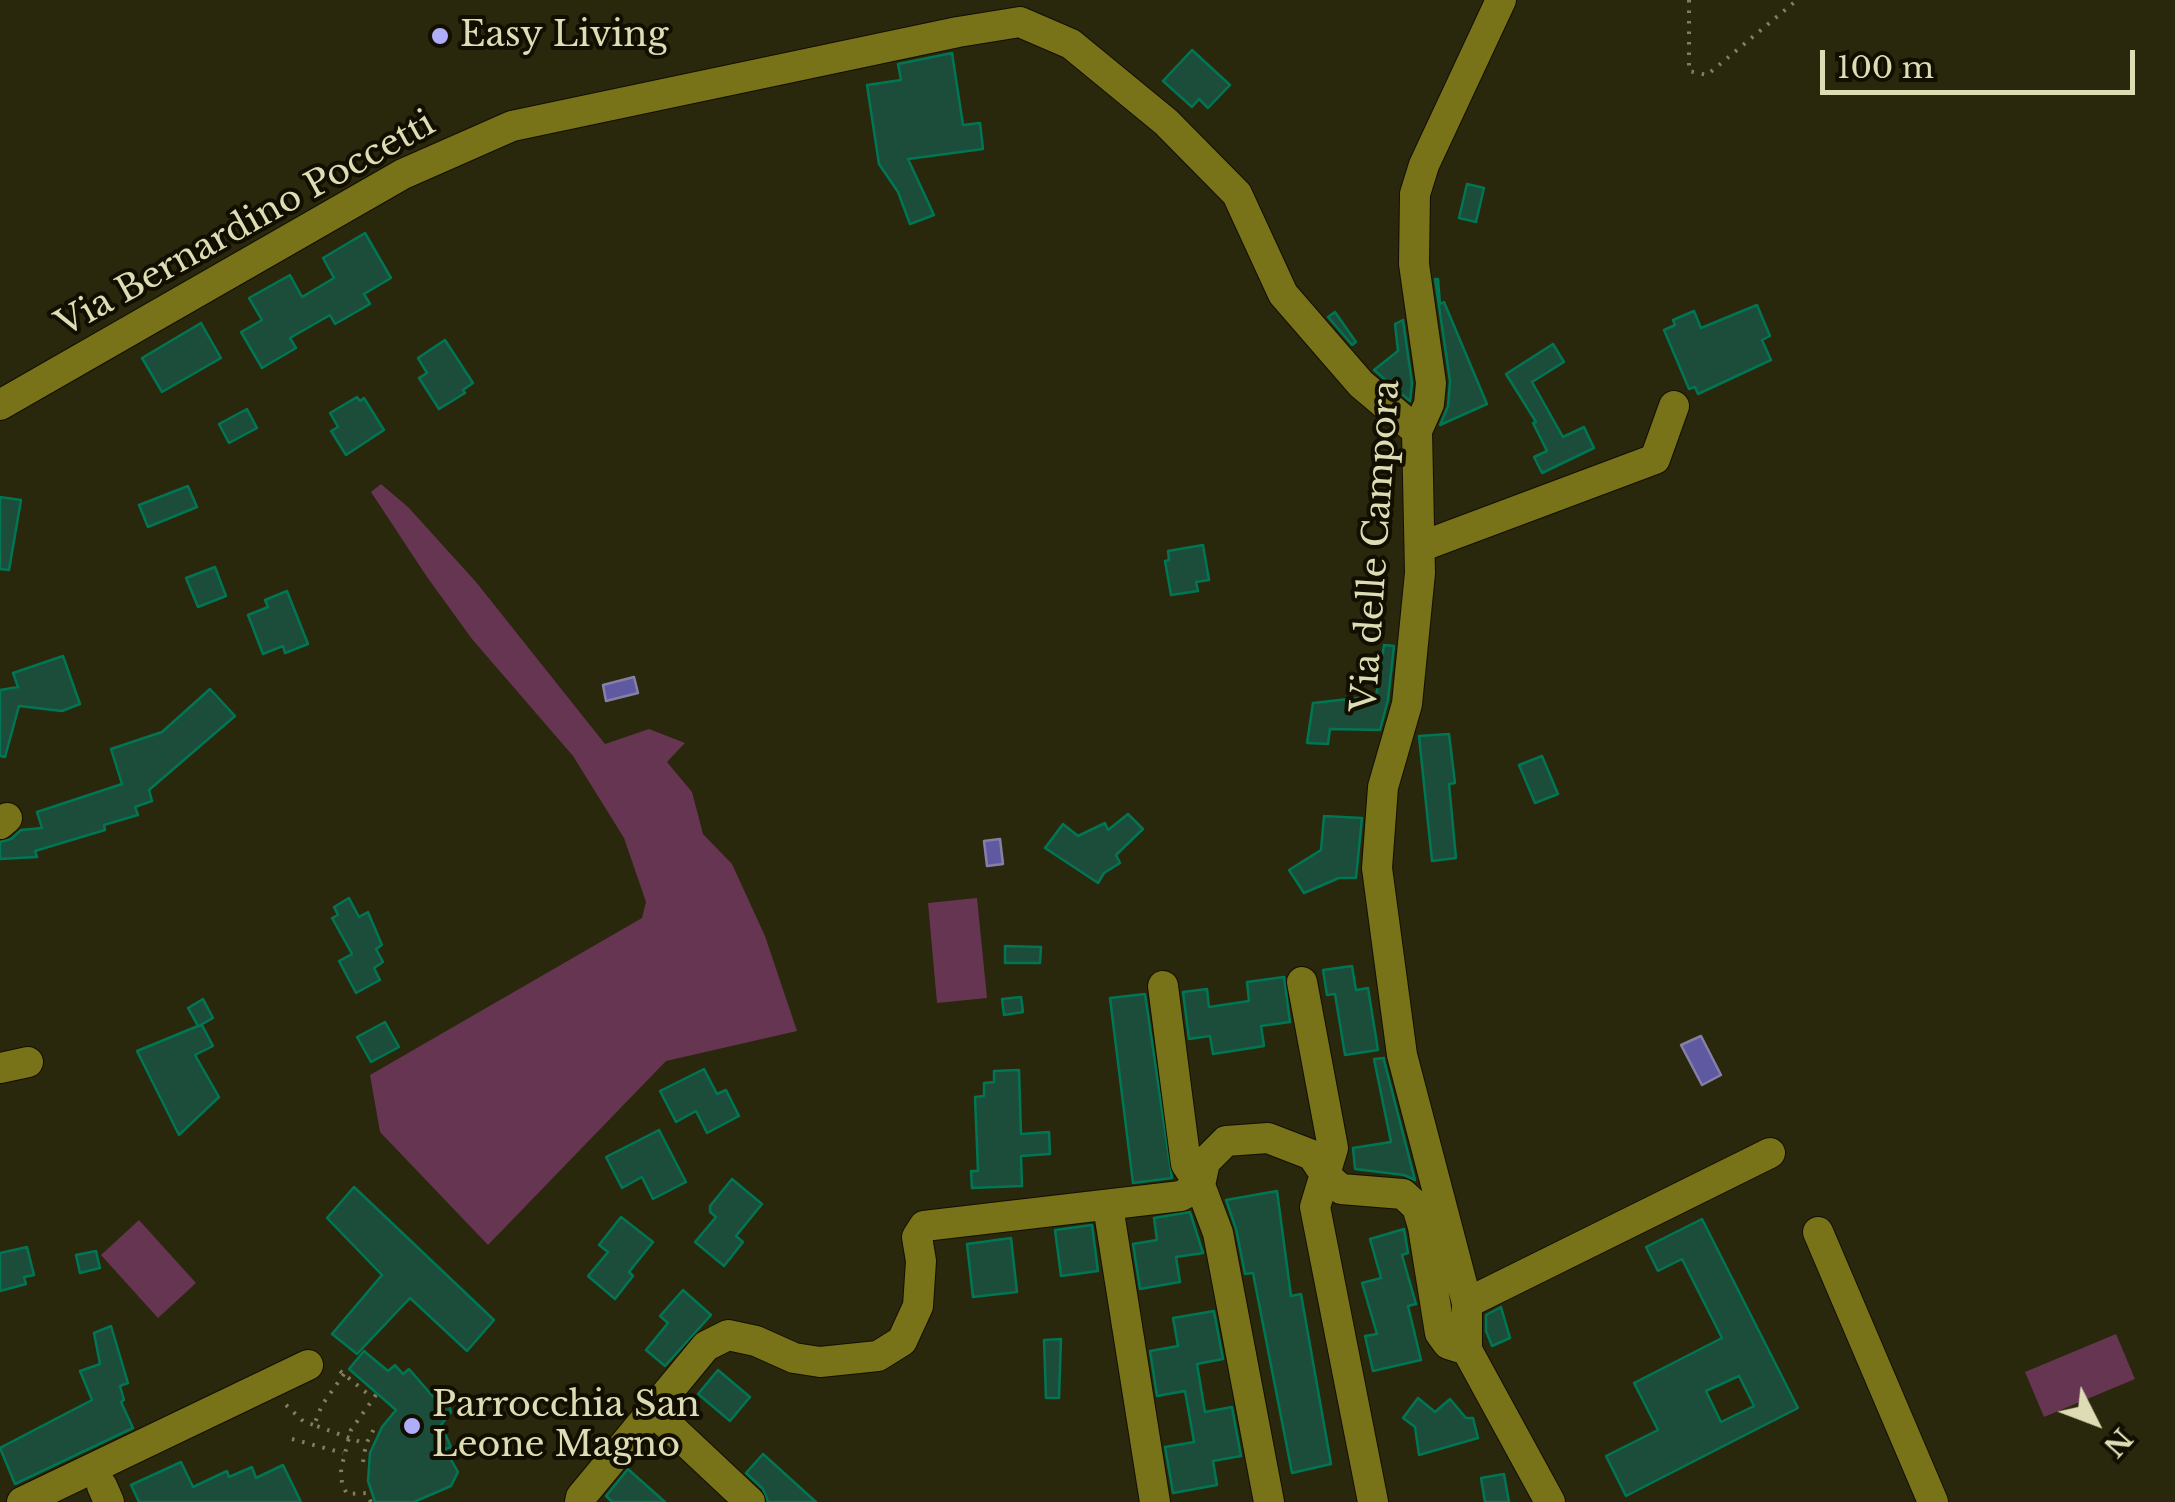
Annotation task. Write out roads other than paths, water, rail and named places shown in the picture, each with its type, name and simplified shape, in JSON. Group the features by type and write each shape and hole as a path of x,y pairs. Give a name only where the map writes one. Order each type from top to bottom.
{"street":[{"name":"Via delle Campora","path":"1501,0 1424,165 1415,194 1414,264 1430,383 1428,404 1417,431 1420,573 1407,704 1383,787 1377,868 1402,1055 1466,1303 1467,1350 1550,1502"},
{"name":"Via Bernardino Poccetti","path":"0,405 403,174 512,126 1020,22 1071,44 1166,122 1237,194 1282,294 1361,384 1417,431"},
{"path":"1420,547 1655,459 1674,406"},
{"path":"1302,982 1333,1148 1315,1208 1373,1502"},
{"path":"1163,986 1186,1164 1200,1185 1218,1233 1269,1502"},
{"path":"1200,1185 1204,1162 1226,1141 1268,1138 1312,1155 1340,1189 1403,1194 1418,1207 1440,1333 1448,1344 1467,1350"},
{"path":"1466,1303 1770,1152"},
{"path":"580,1502 580,1497 706,1346 728,1335 756,1340 794,1358 820,1362 878,1356 902,1341 918,1306 921,1261 917,1237 924,1226 1181,1196 1200,1185"},
{"path":"1108,1206 1155,1502"},
{"path":"1818,1232 1932,1502"},
{"path":"22,1502 308,1365"},
{"path":"652,1410 750,1502"},
{"path":"68,1502 106,1494 238,1422"}],"place":[{"name":"Easy Living","path":"440,36"},
{"name":"Parrocchia San Leone Magno","path":"412,1426"}]}
